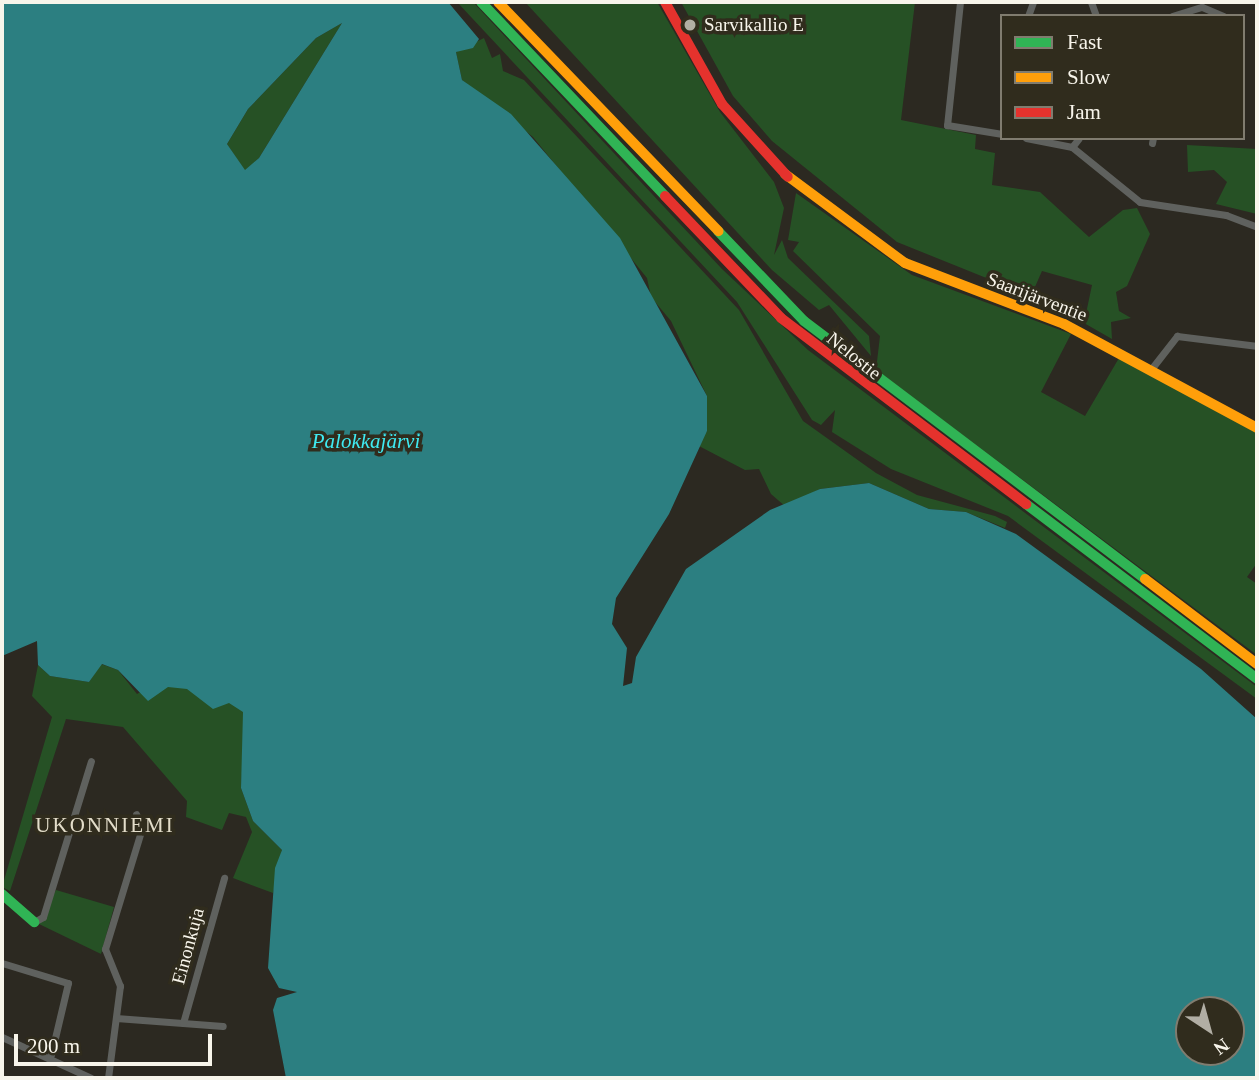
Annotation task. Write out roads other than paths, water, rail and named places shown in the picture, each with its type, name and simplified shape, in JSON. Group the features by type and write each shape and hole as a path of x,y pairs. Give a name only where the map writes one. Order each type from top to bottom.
{"main road":[{"name":"Nelostie","path":"481,2 791,327 1257,679"},
{"name":"Nelostie","path":"498,2 804,321 1257,664"},
{"name":"Saarijärventie","path":"665,2 722,104 785,174 905,263 1064,324 1152,368 1257,428"},
{"path":"2,894 34,922"}],"street":[{"path":"960,2 947,125 1000,134"},
{"path":"1179,14 1202,7 1218,14"},
{"path":"1036,140 1072,147 1140,202 1227,215 1257,227"},
{"path":"1072,147 1077,140"},
{"path":"1152,368 1177,336 1257,346"},
{"path":"34,922 43,917 91,761"},
{"path":"108,1078 120,986 105,949 142,828 135,814"},
{"name":"Einonkuja","path":"183,1023 223,878"},
{"path":"2,963 68,984 51,1055"},
{"path":"116,1018 223,1026"},
{"path":"2,1037 51,1055 91,1078"}],"water":[{"name":"Palokkajärvi","path":"2,2 448,2 479,39 473,48 456,52 462,80 511,114 620,238 707,396 707,431 669,514 616,598 612,624 627,648 623,686 632,683 636,657 686,569 770,510 820,489 869,483 929,509 966,512 1016,534 1201,669 1257,719 1257,1078 286,1078 273,1010 277,998 297,992 279,988 268,968 275,868 282,850 253,821 241,788 243,712 229,703 213,709 187,689 168,687 148,701 118,670 102,664 89,682 50,676 38,665 37,641 2,656","holes":["342,23 259,158 245,170 227,144 248,109 316,38"]}],"place":[{"name":"Sarvikallio E","path":"690,25"}],"district":[{"name":"UKONNIEMI","path":"105,825"}]}
